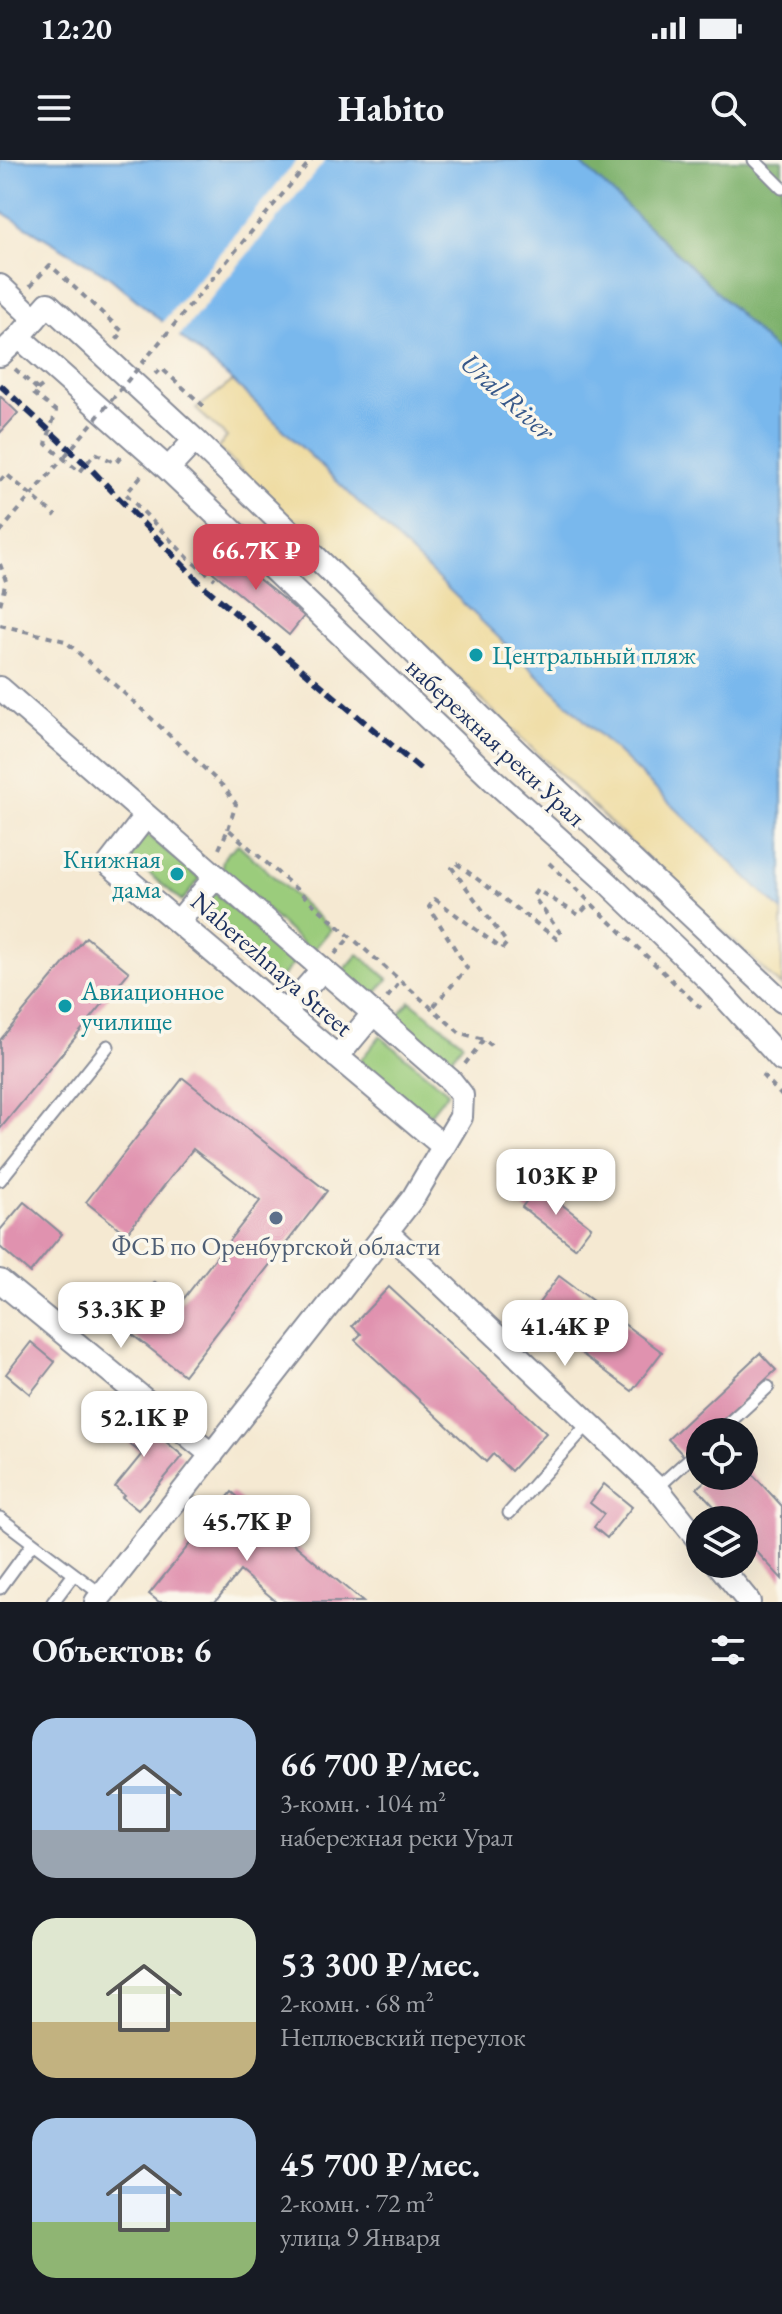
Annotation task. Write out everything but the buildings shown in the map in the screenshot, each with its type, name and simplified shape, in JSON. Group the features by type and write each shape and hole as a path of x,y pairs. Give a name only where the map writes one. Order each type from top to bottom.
{"street":[{"path":"0,286 35,319 0,355"},
{"name":"набережная реки Урал","path":"35,319 48,304 195,440 517,752 782,1001"},
{"name":"набережная реки Урал","path":"19,337 168,469 492,779 617,892 711,982 782,1060"},
{"path":"168,469 195,440"},
{"path":"275,571 301,543"},
{"name":"Naberezhnaya Street","path":"0,688 321,971 451,1081"},
{"path":"492,779 517,752"},
{"name":"Naberezhnaya Street","path":"146,816 109,864 443,1146"},
{"path":"617,892 647,874"},
{"path":"179,921 216,876"},
{"path":"285,1012 321,971"},
{"path":"337,1057 372,1015"},
{"path":"99,1598 413,1198 461,1117 462,1095 451,1081"},
{"path":"388,1233 657,1488 686,1524"},
{"path":"0,1281 212,1455"},
{"path":"729,1578 749,1602"}],"lane":[{"path":"754,160 782,188"},
{"path":"0,1180 108,1046"},
{"path":"734,1418 768,1387"},
{"path":"509,1513 589,1423"},
{"path":"657,1488 686,1462"},
{"path":"0,1518 74,1574 99,1598"},
{"path":"0,1588 33,1543"},
{"path":"53,1602 74,1574"}],"path":[{"path":"0,532 311,160"},
{"path":"35,281 50,265 112,321"},
{"path":"52,394 41,385 35,387 33,393 56,411 46,444 80,472 95,453"},
{"path":"181,386 207,409"},
{"path":"0,481 6,474 56,516"},
{"path":"141,476 126,494 191,561 215,579"},
{"path":"0,564 6,581 0,605"},
{"path":"0,625 65,641 225,788 236,804 217,855 216,876"},
{"path":"228,829 460,1033 484,1039 491,1045"},
{"path":"545,860 707,1013"},
{"path":"434,1006 467,968 429,907 435,899 502,949 507,943 452,868 456,863 557,939 561,934 533,896 537,890 579,915 590,903 617,892"},
{"path":"451,1081 484,1039"},
{"path":"761,1073 782,1096"}],"green space":[{"path":"577,160 782,160 782,358 700,275"},
{"path":"146,834 200,879 182,901 128,856"},
{"path":"238,844 331,929 312,952 222,869 224,857"},
{"path":"213,891 294,963 274,985 194,912"},
{"path":"358,954 388,979 369,1002 339,976"},
{"path":"410,1001 463,1043 445,1066 392,1023"},
{"path":"380,1036 448,1092 428,1117 360,1061"}],"sand":[{"name":"Центральный пляж","path":"233,381 782,911 782,987 218,448 227,437 196,409"}],"water":[{"name":"Ural River","path":"0,160 577,160 700,275 782,358 782,911 233,381 108,276 0,211"}],"pier":[{"path":"297,160 326,160 177,339 160,325"}],"railway":[{"path":"0,385 92,470 201,584 420,769"}],"place":[{"name":"Центральный пляж","path":"476,655"},
{"name":"Книжная дама","path":"177,874"},
{"name":"Авиационное училище","path":"65,1006"},
{"name":"ФСБ по Оренбургской области","path":"276,1218"}]}
